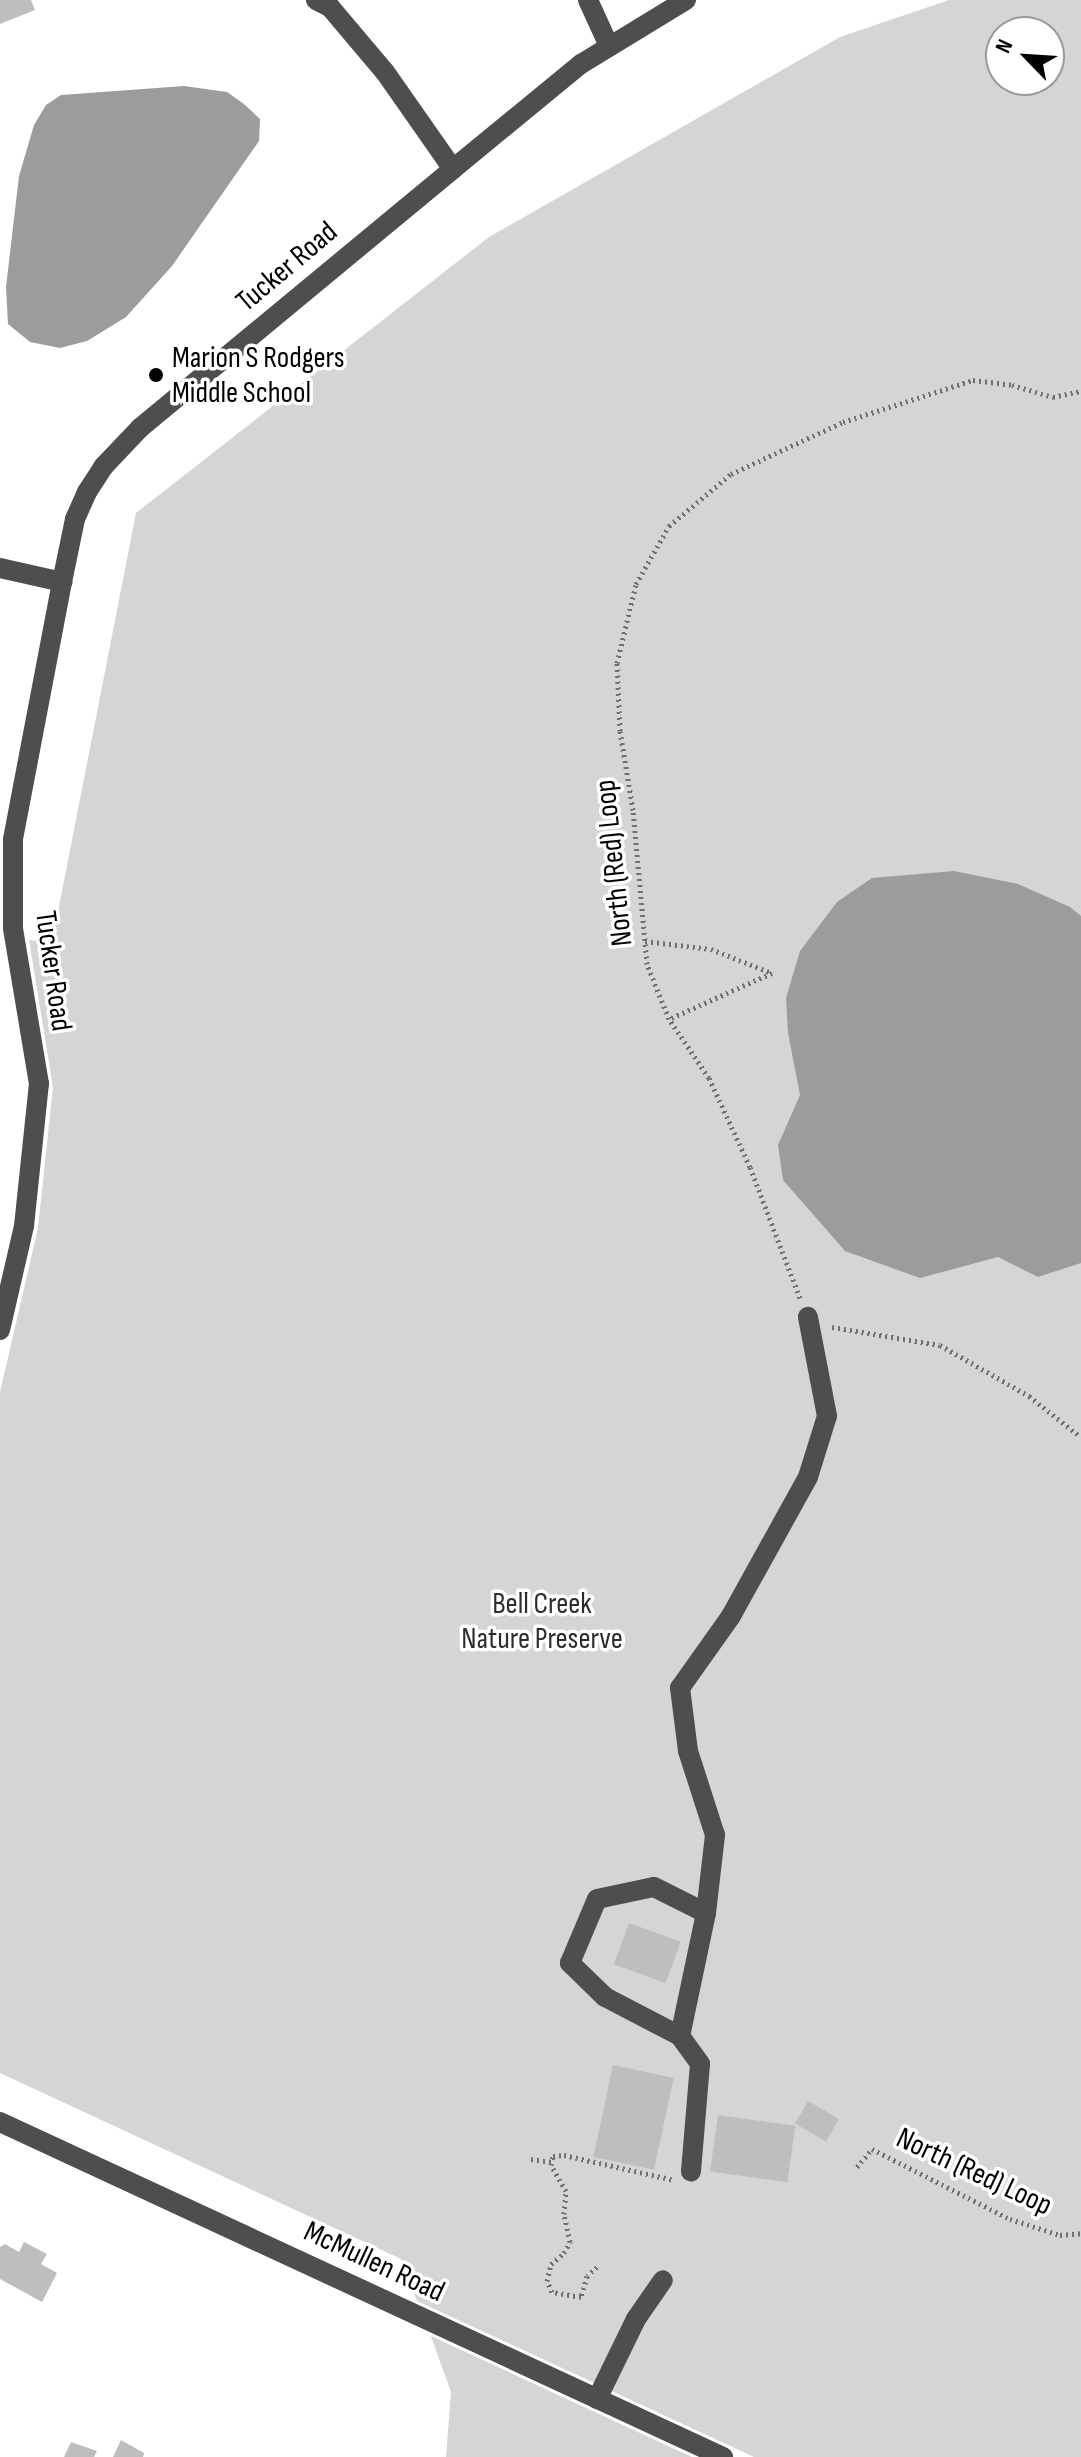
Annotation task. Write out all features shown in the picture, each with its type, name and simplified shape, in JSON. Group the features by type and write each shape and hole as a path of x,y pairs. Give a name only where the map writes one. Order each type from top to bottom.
{"street":[{"path":"316,0 330,7 385,72 453,169"},
{"path":"588,0 609,46"},
{"name":"Tucker Road","path":"0,1330 24,1226 39,1084 13,928 13,839 75,519 103,467 122,445 453,169 609,46 686,0"},
{"path":"0,568 62,582"},
{"path":"680,2036 706,1913 715,1835 688,1751 680,1688 731,1616 808,1477 827,1416 808,1317"},
{"path":"685,2177 700,2064 680,2036 605,1997 570,1963 597,1899 654,1887 706,1913"},
{"name":"McMullen Road","path":"0,2122 723,2457"},
{"path":"597,2399 636,2319 663,2280"}],"path":[{"name":"North (Red) Loop","path":"808,1317 750,1167 709,1078 669,1019 647,964 633,810 620,731 617,663 636,584 669,526 731,474 843,422 973,380 1012,385 1053,397 1081,391"},
{"path":"645,941 711,949 772,973 669,1019"},
{"path":"808,1317 861,1334 940,1345 1029,1396 1081,1437"},
{"name":"North (Red) Loop","path":"857,2167 872,2149 1010,2219 1060,2235 1081,2233"},
{"path":"597,2267 587,2276 581,2297 552,2292 547,2281 551,2264 564,2253 570,2242 564,2214 566,2191 552,2162 553,2156 564,2155 685,2177"},
{"path":"531,2159 552,2162"}],"green space":[{"name":"Bell Creek Nature Preserve","path":"949,0 1081,0 1081,2457 754,2457 417,2301 401,2259 0,2073 0,1392 38,1228 53,1087 29,940 58,943 54,932 136,513 489,237 840,37"},
{"path":"431,2336 692,2457 446,2457 451,2392"}],"shaded area":[{"path":"184,86 227,92 244,104 260,119 259,141 172,266 126,317 87,341 60,348 30,342 8,324 6,287 19,176 34,125 46,105 61,95"},
{"path":"954,871 1018,884 1070,907 1081,916 1081,1263 1038,1277 998,1257 920,1278 845,1251 783,1180 778,1145 800,1095 788,1033 786,998 800,951 837,902 872,878"}],"building":[{"path":"0,0 31,0 35,10 0,24"},
{"path":"629,1923 681,1942 666,1983 614,1964"},
{"path":"613,2065 674,2078 654,2170 593,2157"},
{"path":"808,2101 839,2119 826,2142 795,2124"},
{"path":"718,2115 795,2126 787,2182 710,2171"},
{"path":"24,2242 47,2254 41,2264 57,2273 42,2302 0,2279 0,2247 5,2244 19,2252"},
{"path":"121,2440 144,2453 143,2457 113,2457"},
{"path":"71,2442 97,2451 94,2457 64,2457"}],"place":[{"name":"Marion S Rodgers Middle School","path":"156,375"}]}
